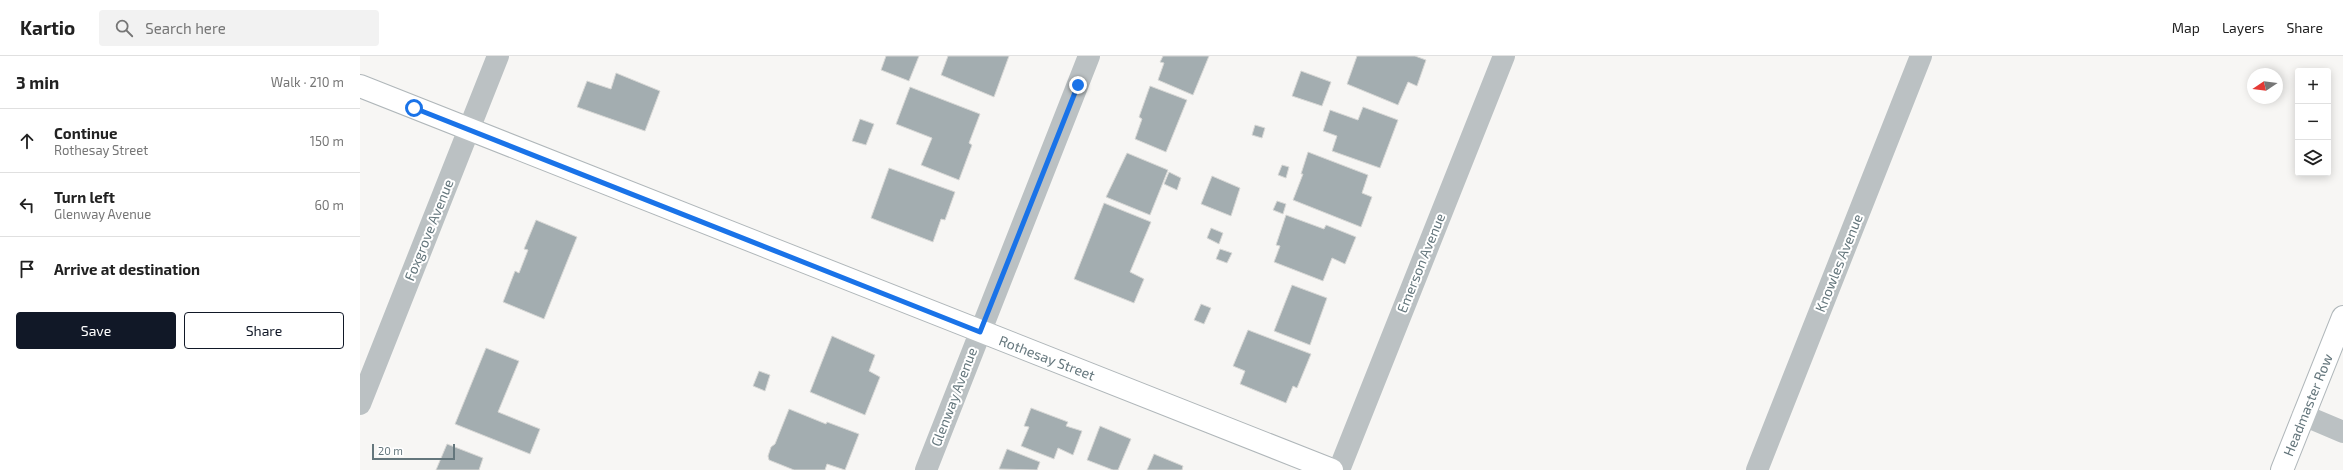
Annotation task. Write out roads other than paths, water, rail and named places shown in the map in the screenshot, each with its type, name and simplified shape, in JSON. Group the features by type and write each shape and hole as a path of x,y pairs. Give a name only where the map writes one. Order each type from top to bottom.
{"street":[{"name":"Foxgrove Avenue","path":"360,404 498,56"},
{"name":"Glenway Avenue","path":"926,470 1089,56"},
{"name":"Emerson Avenue","path":"1339,470 1504,56"},
{"name":"Knowles Avenue","path":"1757,470 1921,56"},
{"name":"Rothesay Street","path":"360,86 1332,470"},
{"name":"Headmaster Row","path":"2282,470 2343,317"},
{"path":"2303,415 2343,432"}]}
